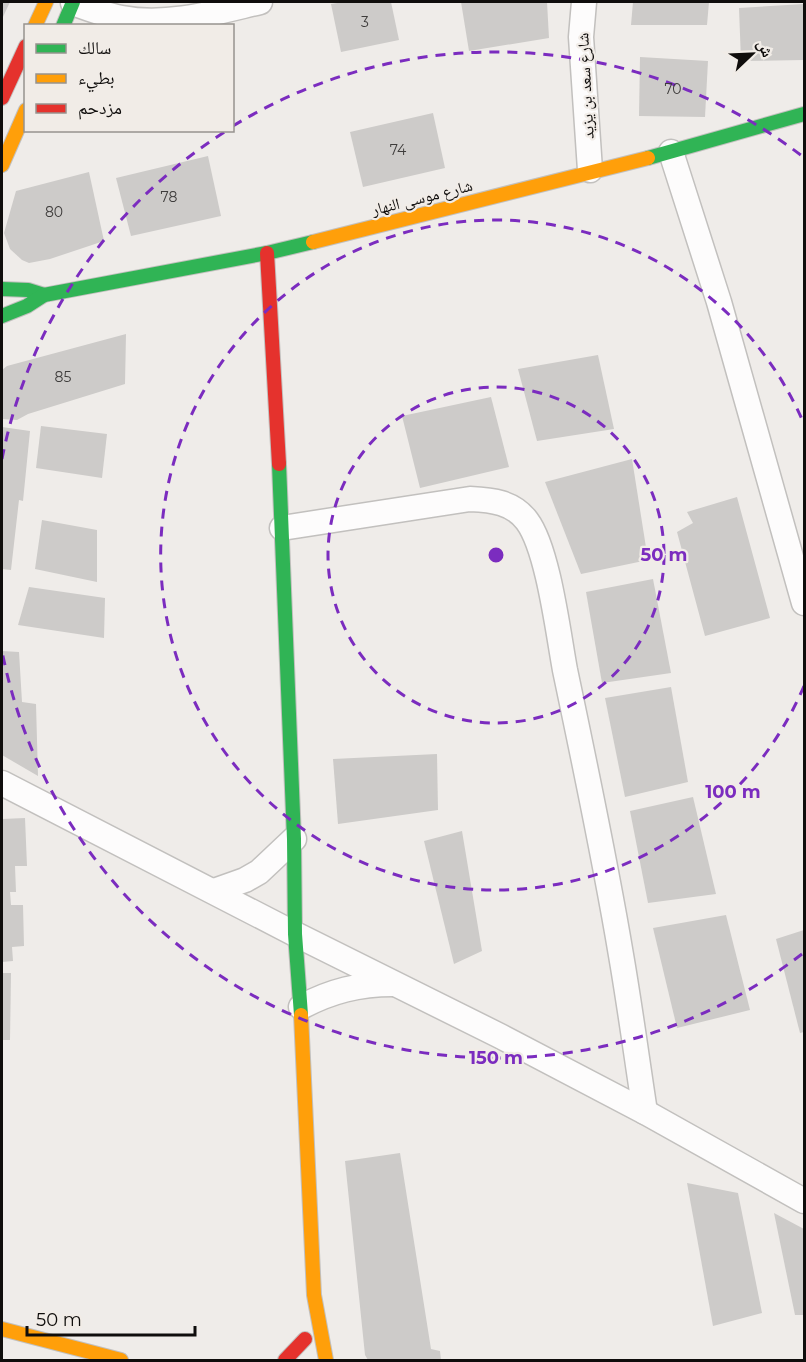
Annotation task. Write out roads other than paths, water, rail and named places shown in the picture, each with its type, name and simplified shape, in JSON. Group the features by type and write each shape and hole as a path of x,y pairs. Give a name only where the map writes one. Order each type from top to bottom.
{"street":[{"path":"36,24 46,2"},
{"path":"64,24 73,2 124,19 153,20 201,15 260,2"},
{"name":"شارع سعد بن يزيد","path":"584,2 581,37 590,170"},
{"path":"2,98 24,50"},
{"name":"شارع موسى النهار","path":"2,316 27,306 45,295 267,253 590,170 671,152 804,114"},
{"path":"2,165 24,115"},
{"path":"671,152 719,302 804,603"},
{"path":"267,253 282,528 294,838 295,934 301,1007 314,1295 326,1360"},
{"name":"شارع موسى النهار","path":"2,289 45,295"},
{"path":"282,528 470,499 503,503 517,510 537,537 554,610 619,944 645,1112"},
{"path":"2,783 393,984 500,1036 645,1112 804,1201"},
{"path":"214,891 245,880 259,872 294,838"},
{"path":"301,1007 322,995 345,988 369,984 393,984"},
{"path":"285,1360 303,1350 314,1295"},
{"path":"2,1329 121,1360"}]}
